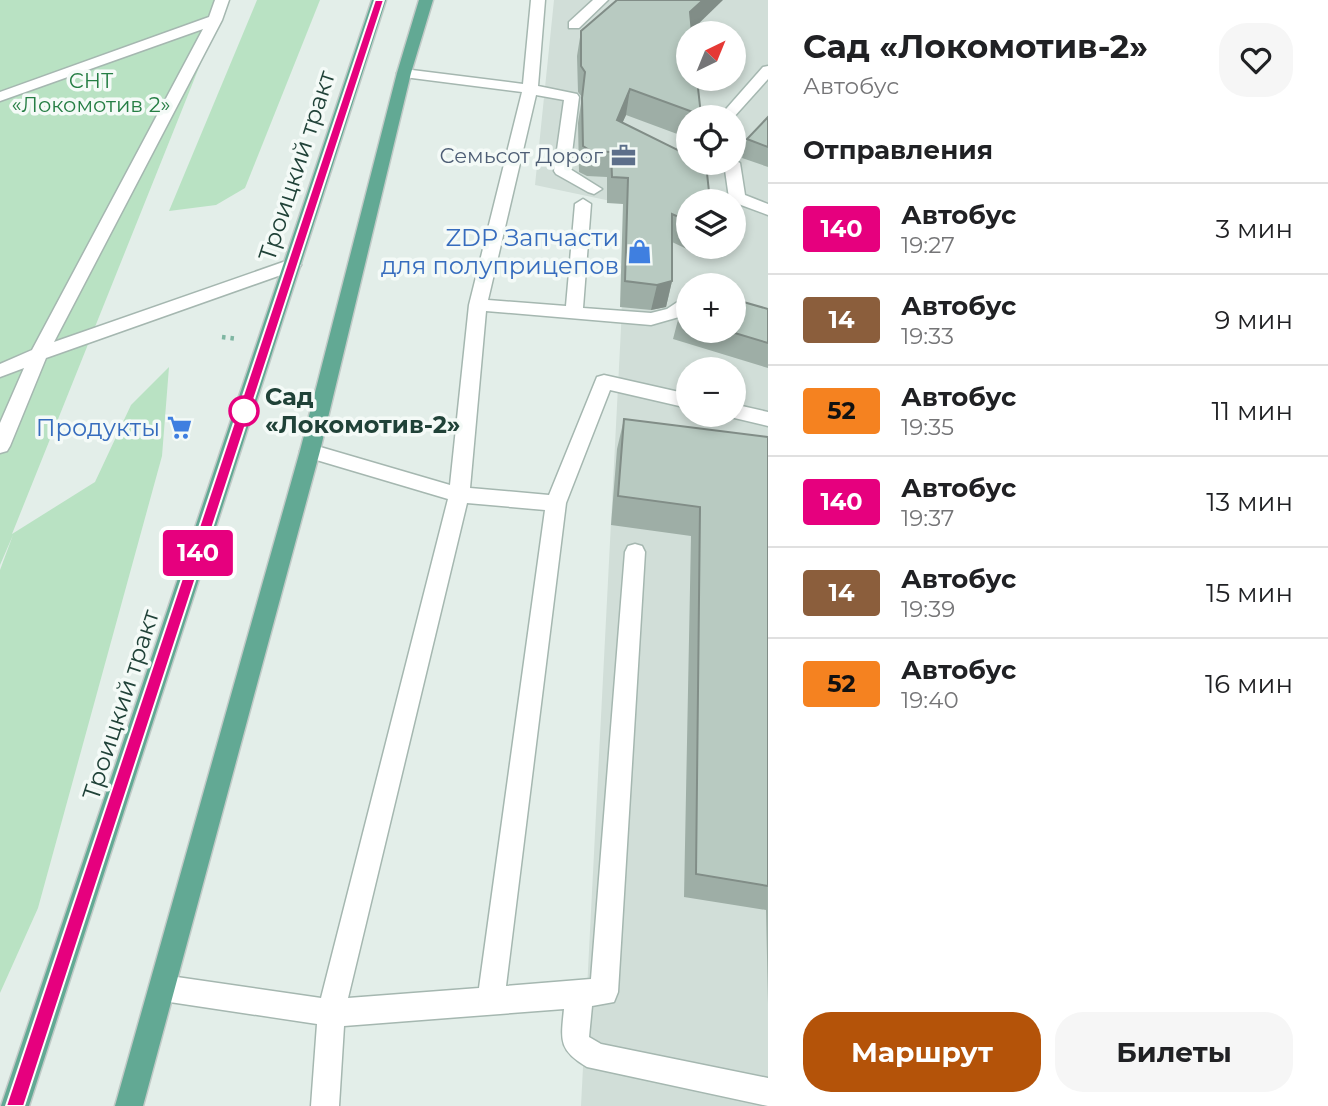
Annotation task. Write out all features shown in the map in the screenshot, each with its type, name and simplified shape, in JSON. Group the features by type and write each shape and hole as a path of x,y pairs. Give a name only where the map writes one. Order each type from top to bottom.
{"main road":[{"name":"Троицкий тракт","path":"15,1106 379,0"},
{"path":"130,1106 310,451 404,74 426,0"}],"lane":[{"path":"0,446 38,354 215,20 222,0"},
{"path":"325,1106 331,1013 458,495 478,305 530,89 538,0"},
{"path":"574,25 601,0"},
{"path":"0,97 215,20"},
{"path":"737,105 768,70"},
{"path":"404,74 530,89 572,97 562,171 594,189"},
{"path":"734,175 737,198 768,210"},
{"path":"574,313 583,204"},
{"path":"0,371 38,354 292,265"},
{"path":"478,305 651,319 676,311"},
{"path":"491,1001 556,503 604,382 676,398"},
{"path":"746,414 768,419"},
{"path":"310,451 458,495 556,503"},
{"path":"163,988 331,1013 604,992 635,552"},
{"path":"579,995 575,1039 578,1046 597,1057 768,1092"}],"shaded area":[{"path":"554,0 768,0 768,1106 581,1106 625,204 535,185"}],"green space":[{"name":"СНТ «Локомотив 2»","path":"0,0 226,0 12,534 95,482 131,405 169,367 162,456 38,908 0,993 0,570 13,535 0,565"},
{"path":"257,0 320,0 245,188 216,205 169,211"}],"building":[{"path":"617,0 703,0 690,12 691,21 676,21 676,91 698,91 700,105 676,106 630,89 617,120 676,149 676,175 707,175 709,189 676,189 676,216 672,214 672,281 657,285 625,281 628,178 612,177 611,152 591,151 583,146 582,98 585,72 581,66 581,31"},
{"path":"768,117 768,147 747,139"},
{"path":"746,303 768,309 768,343 746,336"},
{"path":"624,419 768,437 768,886 696,874 700,507 618,496"}],"bus line":[{"name":"140","path":"15,1106 379,0"}],"place":[{"name":"Семьсот Дорог","path":"623,156"},
{"name":"ZDP Запчасти для полуприцепов","path":"639,252"},
{"name":"Сад «Локомотив-2»","path":"244,411"},
{"name":"Продукты","path":"180,428"}]}
